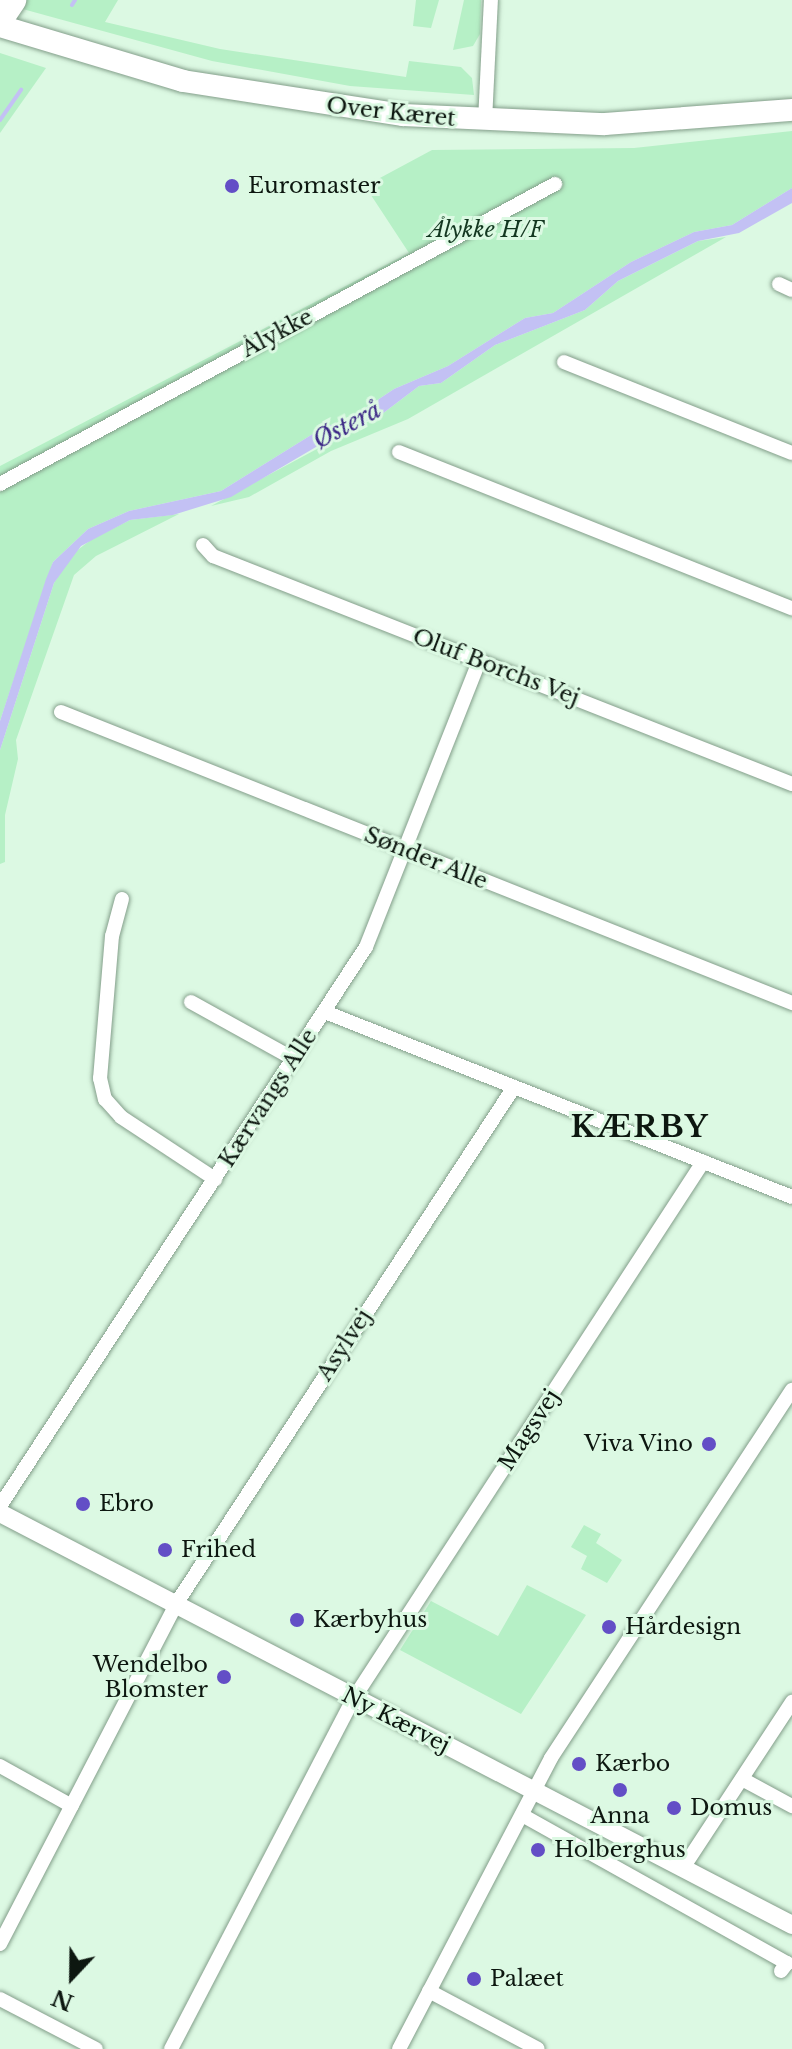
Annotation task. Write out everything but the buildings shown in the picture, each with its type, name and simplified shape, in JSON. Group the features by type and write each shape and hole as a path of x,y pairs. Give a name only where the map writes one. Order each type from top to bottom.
{"highway":[{"path":"0,18 12,0"}],"main road":[{"name":"Over Kæret","path":"0,26 183,81 272,99 485,121 605,124 792,110"}],"street":[{"path":"485,121 491,0"},
{"name":"Ålykke","path":"0,484 555,184"},
{"path":"564,362 792,453"},
{"path":"399,452 792,608"},
{"name":"Oluf Borchs Vej","path":"203,545 213,556 792,784"},
{"name":"Kærvangs Alle","path":"0,1506 366,947 479,661"},
{"name":"Sønder Alle","path":"61,712 792,1003"},
{"path":"122,899 111,952 100,1078 105,1099 121,1117 215,1179"},
{"path":"191,1002 294,1059"},
{"path":"325,1012 792,1197"},
{"name":"Asylvej","path":"0,1944 176,1604 514,1087"},
{"name":"Magsvej","path":"171,2049 354,1698 703,1162"},
{"path":"399,2049 534,1791 792,1390"},
{"name":"Ny Kærvej","path":"0,1513 792,1925"},
{"path":"683,1868 792,1702"},
{"path":"0,1766 72,1806"},
{"path":"742,1779 792,1806"},
{"path":"522,1815 787,1963 781,1971"},
{"path":"429,1991 538,2049"},
{"path":"0,1999 96,2049"}],"green space":[{"path":"24,0 118,0 105,22 220,49 406,77 409,61 461,67 472,78 474,95 350,86 212,61 19,8"},
{"path":"416,0 439,0 431,28 413,26"},
{"path":"464,0 481,0 480,34 473,46 453,50"},
{"path":"0,53 46,68 0,133"},
{"name":"Ålykke H/F","path":"792,131 792,188 732,225 694,232 631,262 553,313 525,318 448,366 394,389 346,421 324,427 221,491 129,511 88,529 53,562 0,721 0,466 409,253 365,186 432,150 634,148"},
{"path":"726,237 408,419 331,451 249,497 211,506 382,414 419,386 441,383 495,345 585,310 618,281 698,241"},
{"path":"179,514 96,556 74,575 16,740 18,759 5,815 5,862 0,864 0,750 54,583 71,555 92,539 130,520"},
{"path":"584,1525 601,1534 596,1543 622,1560 607,1583 581,1569 587,1556 571,1547"},
{"path":"527,1585 586,1615 521,1714 400,1650 431,1601 498,1636"}],"water":[{"name":"Østerå","path":"792,188 792,203 739,233 698,241 618,281 585,310 495,345 441,383 419,386 382,414 338,434 231,497 173,515 130,520 81,546 54,583 0,750 0,721 46,579 53,562 88,529 129,511 221,491 324,427 346,421 394,389 448,366 525,318 553,313 631,262 694,232 732,225"}],"waterway":[{"path":"72,5 75,0"},
{"path":"0,120 21,90"}],"place":[{"name":"Euromaster","path":"232,186"},
{"name":"Viva Vino","path":"709,1444"},
{"name":"Ebro","path":"83,1504"},
{"name":"Frihed","path":"165,1550"},
{"name":"Kærbyhus","path":"297,1620"},
{"name":"Hårdesign","path":"609,1627"},
{"name":"Wendelbo Blomster","path":"224,1677"},
{"name":"Kærbo","path":"579,1764"},
{"name":"Anna","path":"620,1790"},
{"name":"Domus","path":"674,1808"},
{"name":"Holberghus","path":"538,1850"},
{"name":"Palæet","path":"474,1979"}],"district":[{"name":"KÆRBY","path":"640,1127"}]}
